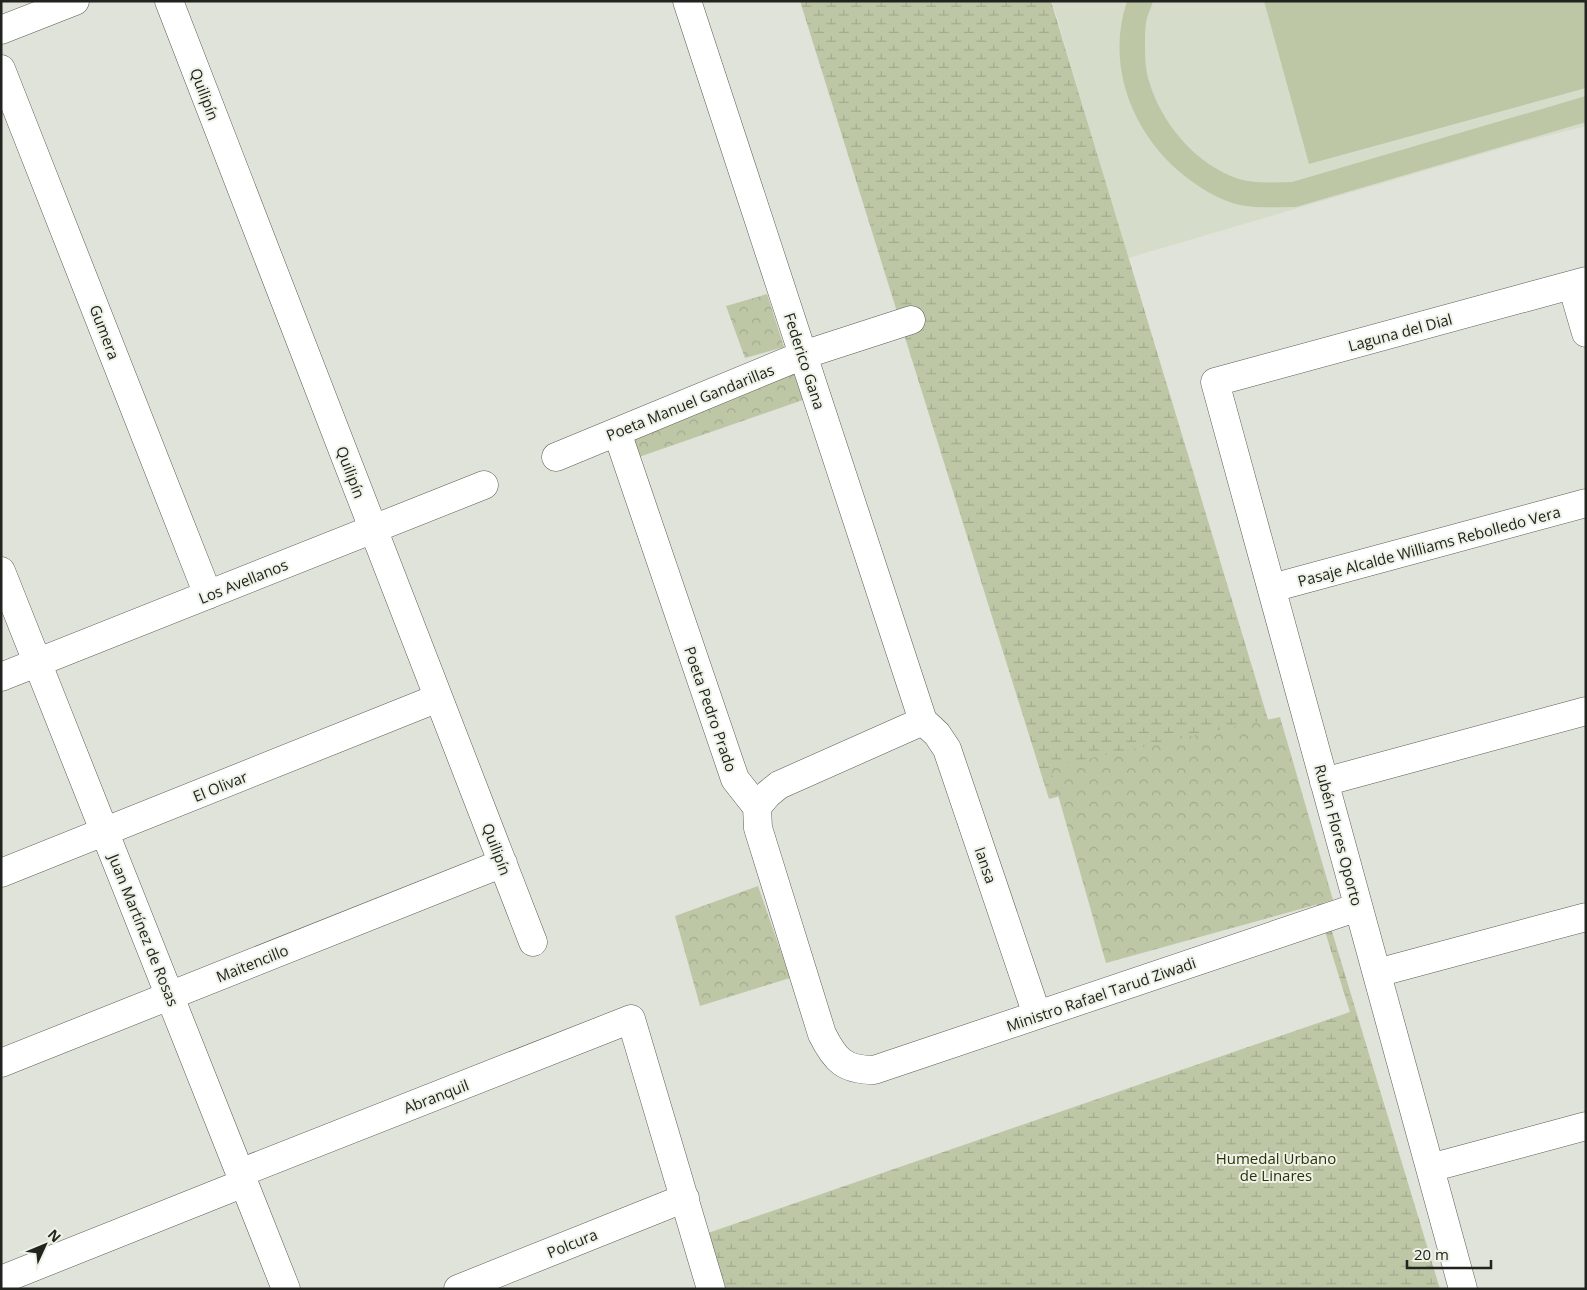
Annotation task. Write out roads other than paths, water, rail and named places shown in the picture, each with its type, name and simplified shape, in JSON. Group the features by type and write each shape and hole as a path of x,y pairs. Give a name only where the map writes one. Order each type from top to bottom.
{"street":[{"path":"1,30 75,1"},
{"name":"Quilipín","path":"169,1 533,942"},
{"name":"Federico Gana","path":"688,1 923,721"},
{"name":"Gumera","path":"1,69 208,594"},
{"path":"1579,283 1586,333"},
{"name":"Laguna del Dial","path":"1215,382 1579,283"},
{"name":"Poeta Manuel Gandarillas","path":"556,457 803,356 911,320"},
{"name":"Rubén Flores Oporto","path":"1215,382 1463,1289"},
{"name":"Poeta Pedro Prado","path":"617,432 735,779 757,807"},
{"name":"Los Avellanos","path":"1,677 484,485"},
{"name":"Pasaje Alcalde Williams Rebolledo Vera","path":"1272,588 1586,503"},
{"name":"Juan Martínez de Rosas","path":"1,570 286,1289"},
{"name":"El Olivar","path":"1,873 438,698"},
{"path":"1324,782 1586,711"},
{"path":"757,807 779,785 923,721"},
{"name":"Iansa","path":"923,721 937,734 947,749 1037,1015"},
{"name":"Ministro Rafael Tarud Ziwadi","path":"757,807 758,828 822,1034 832,1054 844,1063 859,1070 874,1070 1358,907"},
{"name":"Maitencillo","path":"1,1063 503,863"},
{"path":"1377,973 1586,917"},
{"name":"Abranquil","path":"1,1280 242,1178 631,1019 685,1198"},
{"path":"1430,1168 1586,1126"},
{"path":"685,1198 711,1289"},
{"name":"Polcura","path":"458,1289 685,1198"}],"park label":[{"name":"Humedal Urbano de Linares","path":"1276,1166"}]}
